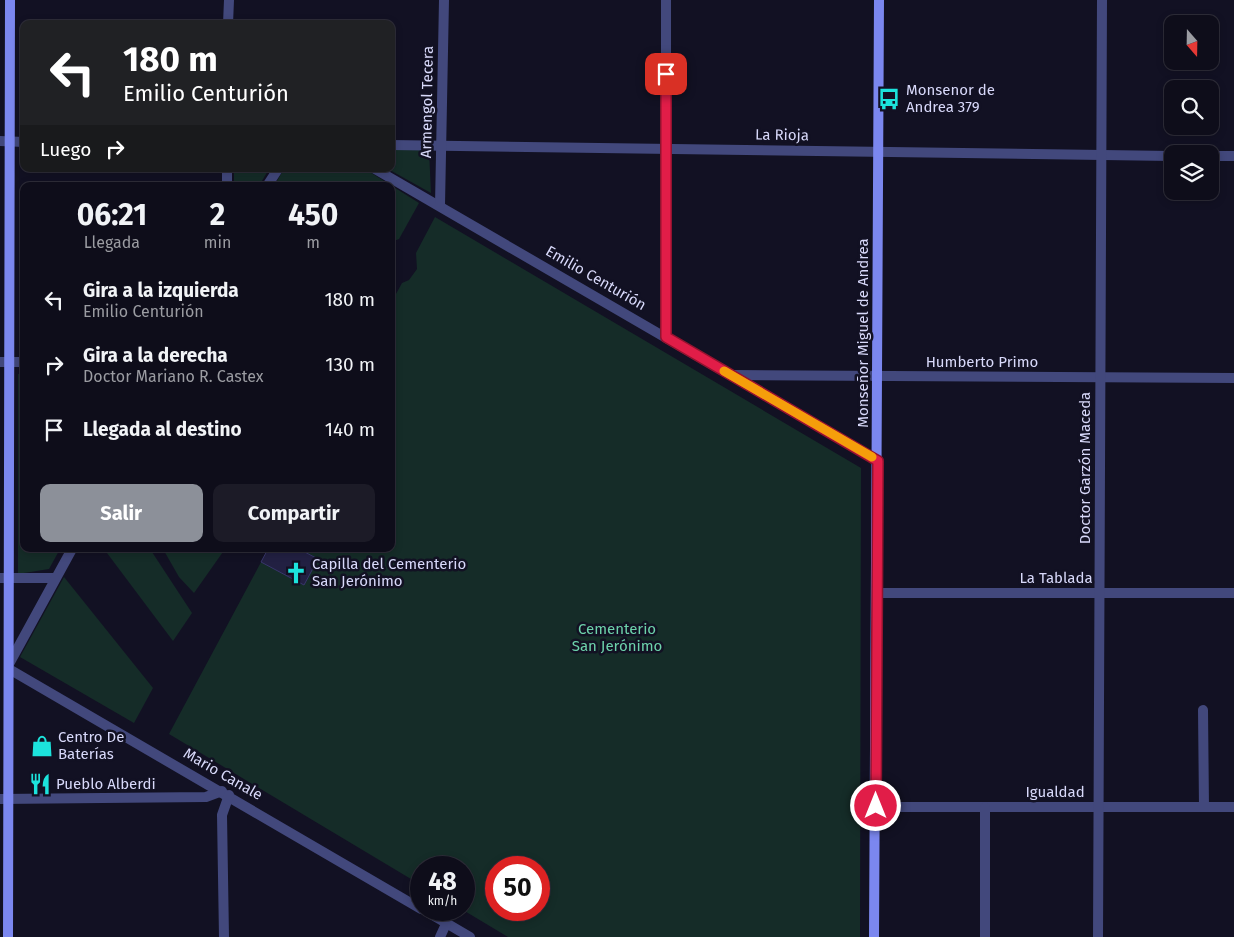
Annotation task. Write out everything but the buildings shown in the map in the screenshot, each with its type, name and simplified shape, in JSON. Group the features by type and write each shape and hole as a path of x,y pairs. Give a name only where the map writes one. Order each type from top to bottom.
{"main road":[{"path":"8,937 4,799 9,666 4,578 5,141 10,0"},
{"name":"Monseñor Miguel de Andrea","path":"874,937 880,0"}],"street":[{"path":"228,20 229,0"},
{"name":"Armengol Tecera","path":"440,205 444,0"},
{"path":"666,0 666,337"},
{"name":"Doctor Garzón Maceda","path":"1098,937 1102,0"},
{"path":"5,141 20,142"},
{"name":"La Rioja","path":"395,145 1164,156"},
{"path":"1219,156 1234,156"},
{"name":"Emilio Centurión","path":"380,172 426,199 440,205 878,461"},
{"path":"5,362 20,362"},
{"name":"Humberto Primo","path":"730,374 878,377 1234,378"},
{"path":"9,666 70,552"},
{"path":"4,578 55,578"},
{"name":"La Tablada","path":"877,593 1234,593"},
{"name":"Mario Canale","path":"9,666 410,902"},
{"path":"1203,710 1204,807"},
{"path":"4,799 206,797 226,793 222,815 224,937"},
{"name":"Igualdad","path":"876,806 1234,807"},
{"path":"985,807 985,937"},
{"name":"Mario Canale","path":"441,921 470,937"},
{"path":"440,937 446,924"}],"green space":[{"path":"395,150 429,150 431,193 393,172 395,172"},
{"path":"234,172 267,172 261,182 234,182"},
{"path":"282,172 370,172 386,182 276,182"},
{"path":"395,188 419,203 399,239 395,240"},
{"name":"Cementerio San Jerónimo","path":"435,217 861,468 860,937 508,937 475,917 475,856 410,856 410,878 169,734 266,552 395,552 395,296 402,283 409,280 417,269 416,253"},
{"path":"18,374 20,374 20,552 58,552 49,569 18,574"},
{"path":"106,552 152,552 192,613 173,641"},
{"path":"165,552 223,552 194,593 179,577"},
{"path":"64,577 153,688 134,723 20,657"}],"slow traffic":[{"path":"724,371 872,457"}],"place":[{"name":"Monsenor de Andrea 379","path":"889,99"},
{"name":"Capilla del Cementerio San Jerónimo","path":"296,573"},
{"name":"Centro De Baterías","path":"42,746"},
{"name":"Pueblo Alberdi","path":"40,784"}],"route":[{"path":"666,74 666,337 878,461 876,806"}]}
